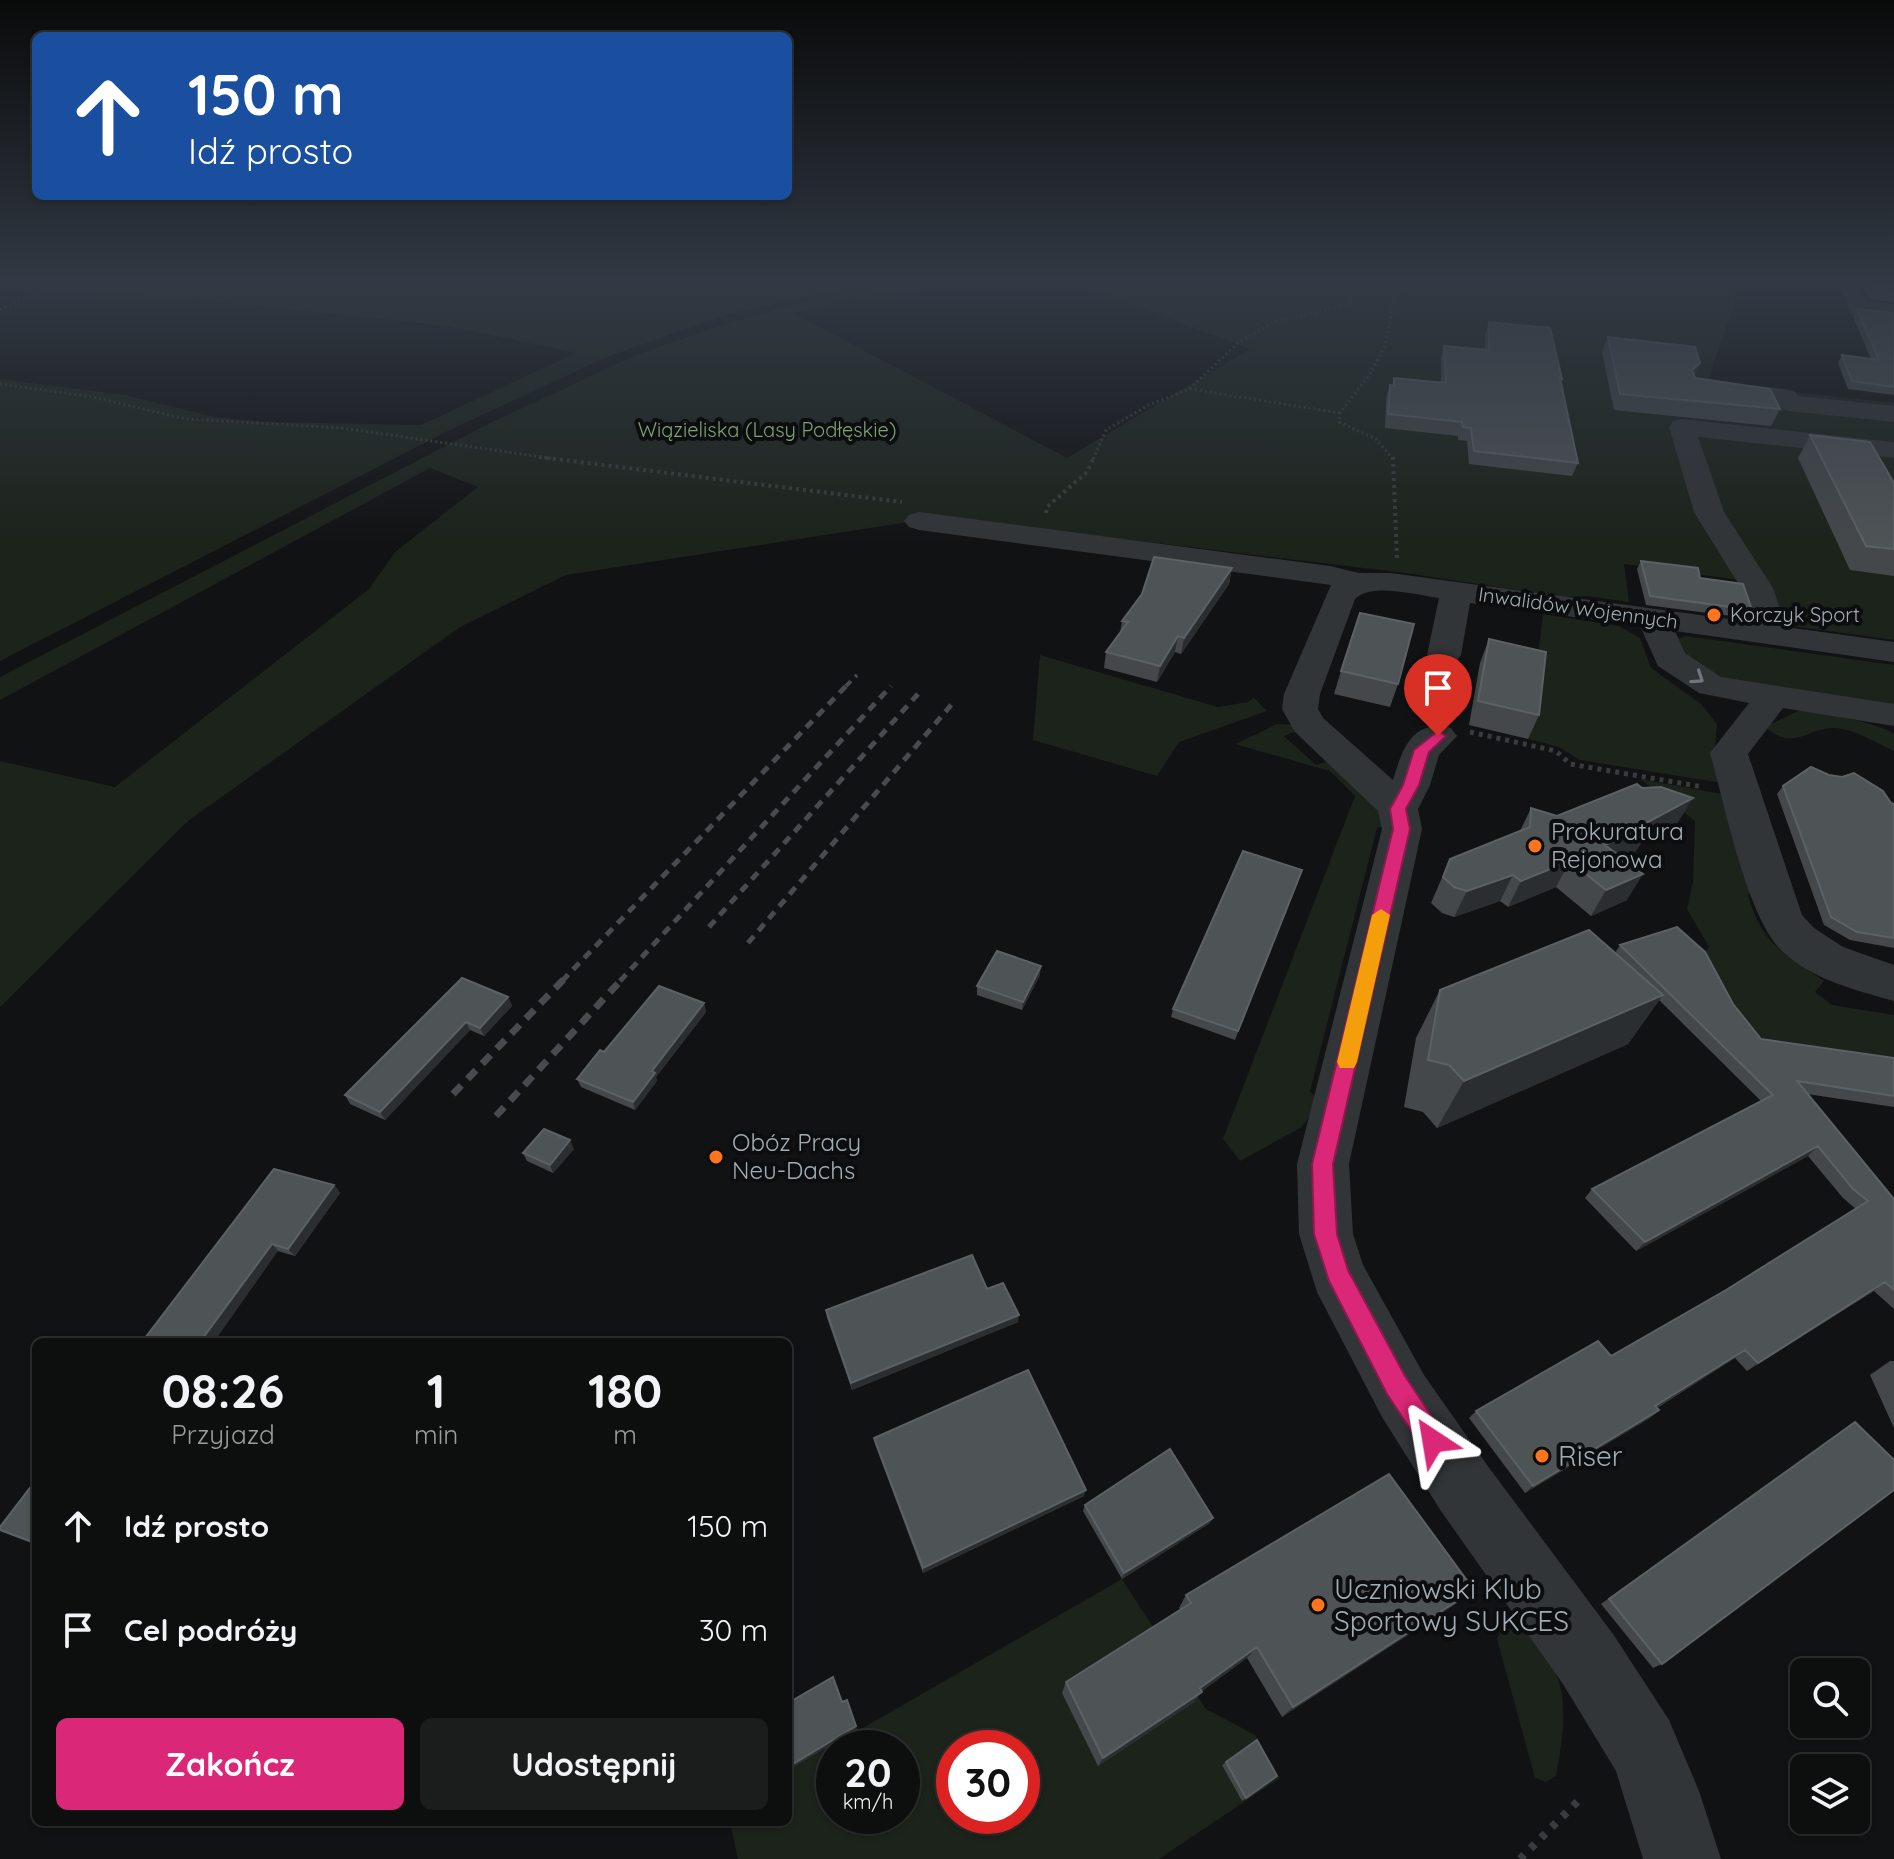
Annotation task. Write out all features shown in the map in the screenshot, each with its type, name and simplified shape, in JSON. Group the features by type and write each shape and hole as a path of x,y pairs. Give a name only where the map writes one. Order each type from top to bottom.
{"street":[{"path":"1699,388 1786,397 1798,422 1894,450"},
{"path":"1772,635 1757,588 1709,512 1682,427 1894,414"},
{"path":"1798,422 1894,432"},
{"name":"Inwalidów Wojennych","path":"912,512 965,534 1268,566 1357,583 1391,582 1894,652"},
{"path":"1357,583 1344,590 1339,599 1302,694 1300,709 1308,724 1385,793 1398,809 1402,829 1323,1164 1326,1234 1337,1273 1396,1385 1464,1488 1588,1659 1643,1746 1662,1791 1682,1859"},
{"path":"1444,655 1456,591"},
{"path":"1653,618 1670,659 1711,686 1893,716"},
{"path":"1769,697 1764,712 1729,753 1784,926 1823,958 1894,983"},
{"path":"1398,809 1411,785 1421,750 1454,734"}],"path":[{"path":"1044,520 1047,507 1087,472 1106,430 1149,405 1189,389 1210,370"},
{"path":"1370,370 1340,413 1339,422 1376,439 1393,455 1397,556"},
{"path":"0,384 116,401 186,419 342,428 912,512"},
{"path":"1189,389 1340,413"},
{"path":"1454,734 1556,751 1570,764 1741,794"},
{"path":"1520,1859 1581,1798"}],"green space":[{"name":"Wiązieliska (Lasy Podłęskie)","path":"540,370 579,370 448,431 0,661 0,379 125,395 215,417 267,422 421,425"},
{"name":"Wiązieliska (Lasy Podłęskie)","path":"604,370 900,370 1067,458 1215,370 1712,370 1707,383 1894,403 1894,640 1755,621 1739,580 1624,564 1629,602 1588,596 1563,597 1405,573 941,517 566,575 460,627 188,821 0,1007 0,761 115,787 369,589 395,552 478,487 430,468 0,700 0,677 488,424"},
{"path":"1543,614 1619,626 1640,638 1651,668 1701,704 1717,724 1715,748 1722,783 1580,760 1559,747 1528,739"},
{"path":"1686,636 1894,665 1894,707 1737,685 1689,665 1674,640"},
{"path":"1040,655 1218,707 1248,702 1254,698 1267,711 1179,742 1157,776 1033,740"},
{"path":"1800,710 1860,721 1894,733 1894,751 1843,729 1826,728 1785,738 1765,727"},
{"path":"1277,724 1296,725 1301,730 1284,736 1316,765 1334,759 1374,797 1388,825 1377,828 1310,1091 1319,1102 1302,1127 1240,1161 1223,1139 1355,796 1330,771 1235,744"},
{"path":"1640,779 1733,796 1759,881 1748,895 1760,926 1776,946 1824,981 1815,992 1832,1005 1894,1015 1894,1060 1745,1039 1698,962 1709,947 1687,909 1693,882 1695,821"},
{"path":"1122,1579 1206,1709 1255,1735 1280,1778 1159,1859 738,1859 731,1826 792,1826 792,1769 816,1755 816,1834 920,1834 920,1730 859,1730"},
{"path":"1523,1614 1549,1656 1561,1691 1563,1728 1556,1776 1546,1782 1535,1778 1497,1639 1502,1626"}],"building":[{"path":"1445,370 1560,370 1578,463 1474,451 1471,428 1463,427 1462,422 1388,414 1390,385 1394,386 1394,378 1446,383"},
{"path":"1615,370 1692,370 1695,378 1770,389 1780,409 1620,394"},
{"path":"1848,370 1894,370 1894,387 1852,381"},
{"path":"1810,435 1870,442 1894,483 1894,549 1866,546"},
{"path":"1154,557 1232,568 1184,638 1178,636 1160,666 1106,652 1128,622 1122,621 1142,594"},
{"path":"1641,561 1698,568 1700,578 1743,584 1752,610 1650,596"},
{"path":"1360,613 1414,624 1398,684 1341,671"},
{"path":"1489,639 1546,652 1539,715 1478,701"},
{"path":"1811,767 1842,777 1854,773 1883,791 1894,804 1894,938 1857,932 1831,917 1783,786"},
{"path":"1637,784 1642,788 1661,787 1693,798 1646,823 1651,826 1605,845 1643,874 1606,890 1570,861 1521,881 1513,875 1467,891 1454,887 1443,877 1450,859 1530,827 1531,808 1557,816"},
{"path":"1243,851 1302,870 1238,1031 1173,1009"},
{"path":"1677,927 1705,952 1733,1004 1761,1039 1894,1058 1894,1096 1797,1081 1894,1199 1894,1290 1885,1282 1758,1363 1745,1350 1655,1406 1659,1410 1533,1486 1476,1411 1598,1341 1611,1356 1726,1290 1868,1201 1853,1189 1818,1146 1645,1242 1592,1189 1773,1095 1620,945"},
{"path":"1589,930 1663,995 1464,1081 1449,1065 1428,1060 1440,990"},
{"path":"997,951 1041,966 1023,1002 977,986"},
{"path":"462,978 508,997 480,1028 466,1022 380,1112 345,1095"},
{"path":"659,986 704,1003 652,1071 655,1073 633,1102 577,1079 600,1050 604,1052"},
{"path":"544,1129 570,1140 550,1165 523,1153"},
{"path":"274,1169 334,1185 288,1249 272,1244 203,1338 145,1338"},
{"path":"972,1255 987,1289 1003,1283 1019,1315 851,1383 826,1310"},
{"path":"1028,1370 1086,1490 923,1568 874,1438"},
{"path":"1855,1422 1894,1460 1894,1490 1662,1664 1609,1599"},
{"path":"1170,1449 1213,1518 1124,1573 1085,1505"},
{"name":"Uczniowski Klub Sportowy SUKCES","path":"1389,1474 1474,1590 1293,1707 1257,1647 1200,1688 1202,1692 1103,1758 1066,1682 1191,1603 1186,1595"},
{"path":"32,1485 32,1542 0,1530"},
{"path":"833,1677 842,1702 847,1700 856,1726 849,1730 816,1730 816,1750 792,1765 792,1701"},
{"path":"1257,1740 1277,1776 1246,1798 1226,1762"}],"railway":[{"path":"848,684 857,675"},
{"path":"562,981 848,684"},
{"path":"620,981 891,686"},
{"path":"709,927 918,694"},
{"path":"748,943 952,704"},
{"path":"453,1094 564,979"},
{"path":"496,1116 622,979"}],"slow traffic":[{"path":"1347,1062 1381,915"}],"place":[{"name":"Korczyk Sport","path":"1714,615"},
{"name":"Prokuratura Rejonowa","path":"1535,846"},
{"name":"Obóz Pracy Neu-Dachs","path":"716,1157"},
{"name":"Riser","path":"1542,1456"},
{"name":"Uczniowski Klub Sportowy SUKCES","path":"1318,1605"}],"route":[{"path":"1433,1441 1396,1385 1337,1273 1326,1234 1322,1200 1323,1164 1402,829 1398,809 1411,785 1421,750 1438,736"}]}
